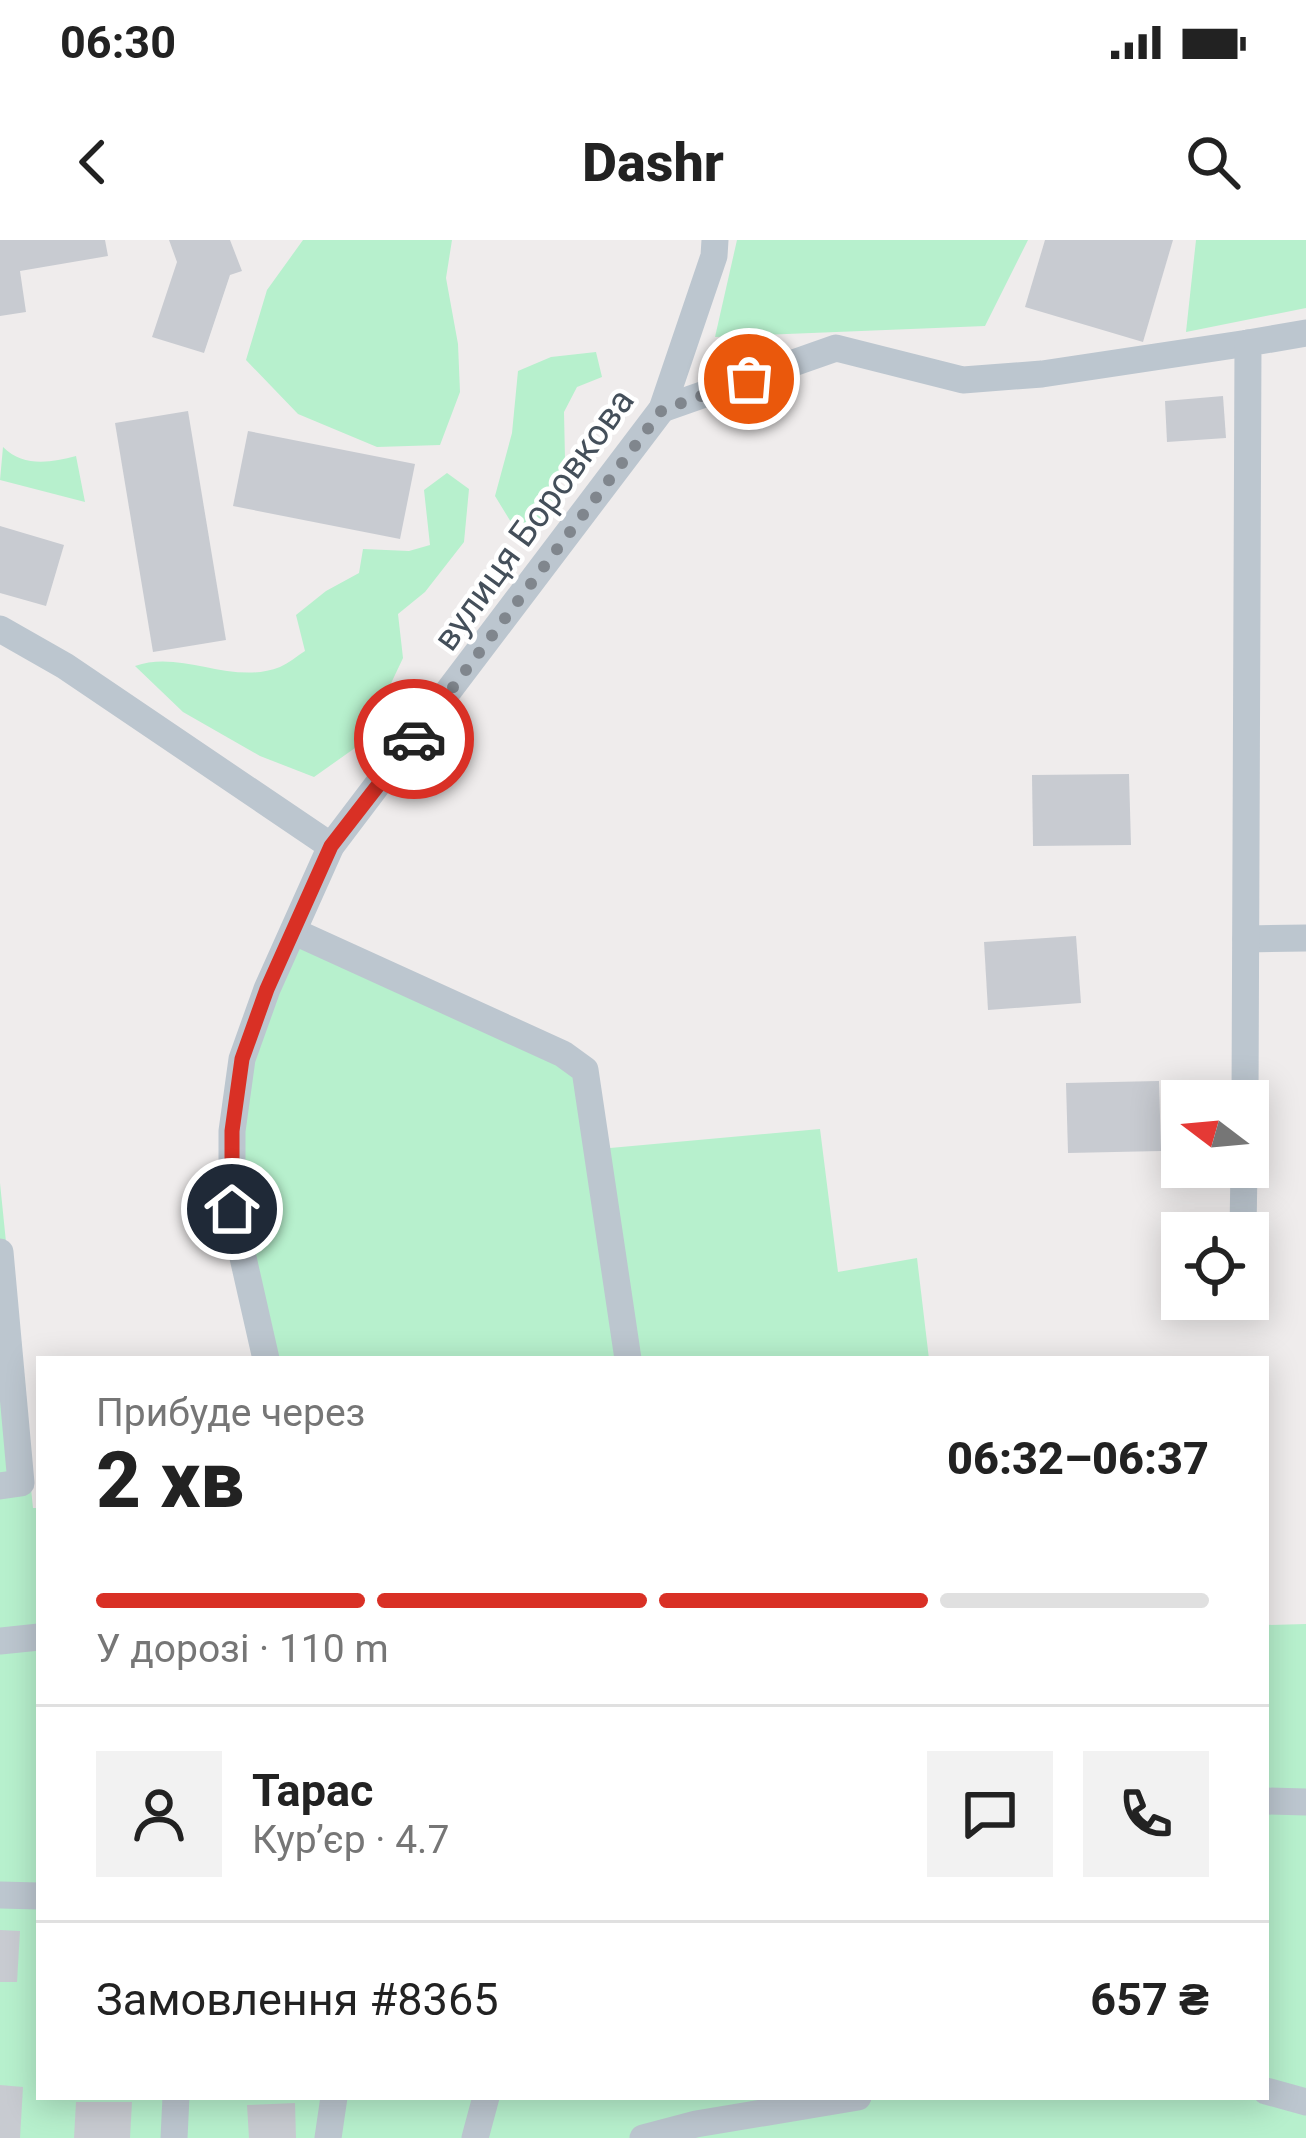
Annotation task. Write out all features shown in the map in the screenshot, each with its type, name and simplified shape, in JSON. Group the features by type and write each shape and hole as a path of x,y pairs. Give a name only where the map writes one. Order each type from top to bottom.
{"street":[{"name":"вулиця Боровкова","path":"265,1356 232,1209 232,1131 242,1059 267,989 331,846 662,410 714,256 715,240"},
{"path":"662,410 836,348 963,380 1042,374 1306,333"},
{"path":"1245,1080 1248,343"},
{"path":"0,629 64,666 331,846"},
{"path":"295,932 563,1054 585,1070 628,1356"},
{"path":"1246,939 1306,938"},
{"path":"0,1252 21,1484 0,1486"},
{"path":"0,1641 36,1637"},
{"path":"1269,1801 1306,1802"},
{"path":"0,1895 36,1896"},
{"path":"1269,2092 1306,2102"},
{"path":"174,2138 176,2100"},
{"path":"328,2138 334,2100"},
{"path":"475,2138 485,2100"},
{"path":"644,2138 696,2123 839,2100"}],"green space":[{"path":"303,240 452,240 446,278 458,344 460,392 440,445 377,447 298,414 246,360 267,290"},
{"path":"737,240 1028,240 985,326 715,337"},
{"path":"1196,240 1306,240 1306,308 1186,332"},
{"path":"596,352 602,377 577,387 564,412 565,459 552,510 517,532 495,496 512,433 518,371 551,357"},
{"path":"3,447 19,458 37,462 76,456 85,502 0,480"},
{"path":"447,473 469,489 464,542 425,592 398,614 403,658 355,748 314,777 260,756 183,712 135,666 170,662 262,672 287,664 305,651 296,615 359,573 363,549 409,551 430,545 424,490"},
{"path":"295,932 585,1070 599,1149 820,1129 838,1272 917,1258 929,1356 266,1356 232,1131"},
{"path":"0,1183 36,1508 36,2100 1269,2100 1269,1625 1306,1624 1306,2138 0,2138"}],"building":[{"path":"0,240 105,240 108,256 20,271 26,312 0,316"},
{"path":"169,240 230,240 242,271 230,275 204,353 152,337 177,262"},
{"path":"1045,240 1173,240 1143,342 1025,307"},
{"path":"1223,396 1226,438 1167,442 1165,401"},
{"path":"188,411 226,640 153,652 115,423"},
{"path":"248,431 415,464 400,539 233,506"},
{"path":"0,526 64,545 46,606 0,593"},
{"path":"1129,774 1131,845 1033,846 1032,775"},
{"path":"1076,936 1081,1003 988,1010 984,942"},
{"path":"1159,1081 1161,1151 1068,1153 1066,1083"},
{"path":"0,1930 20,1931 17,1982 0,1982"},
{"path":"0,2085 23,2087 20,2138 0,2138"},
{"path":"76,2102 132,2102 130,2138 74,2138"},
{"path":"295,2103 296,2138 249,2138 247,2105"}],"way so far":[{"path":"414,739 662,410 749,379"}],"route":[{"path":"232,1209 232,1131 242,1059 267,989 331,846 414,739"}]}
